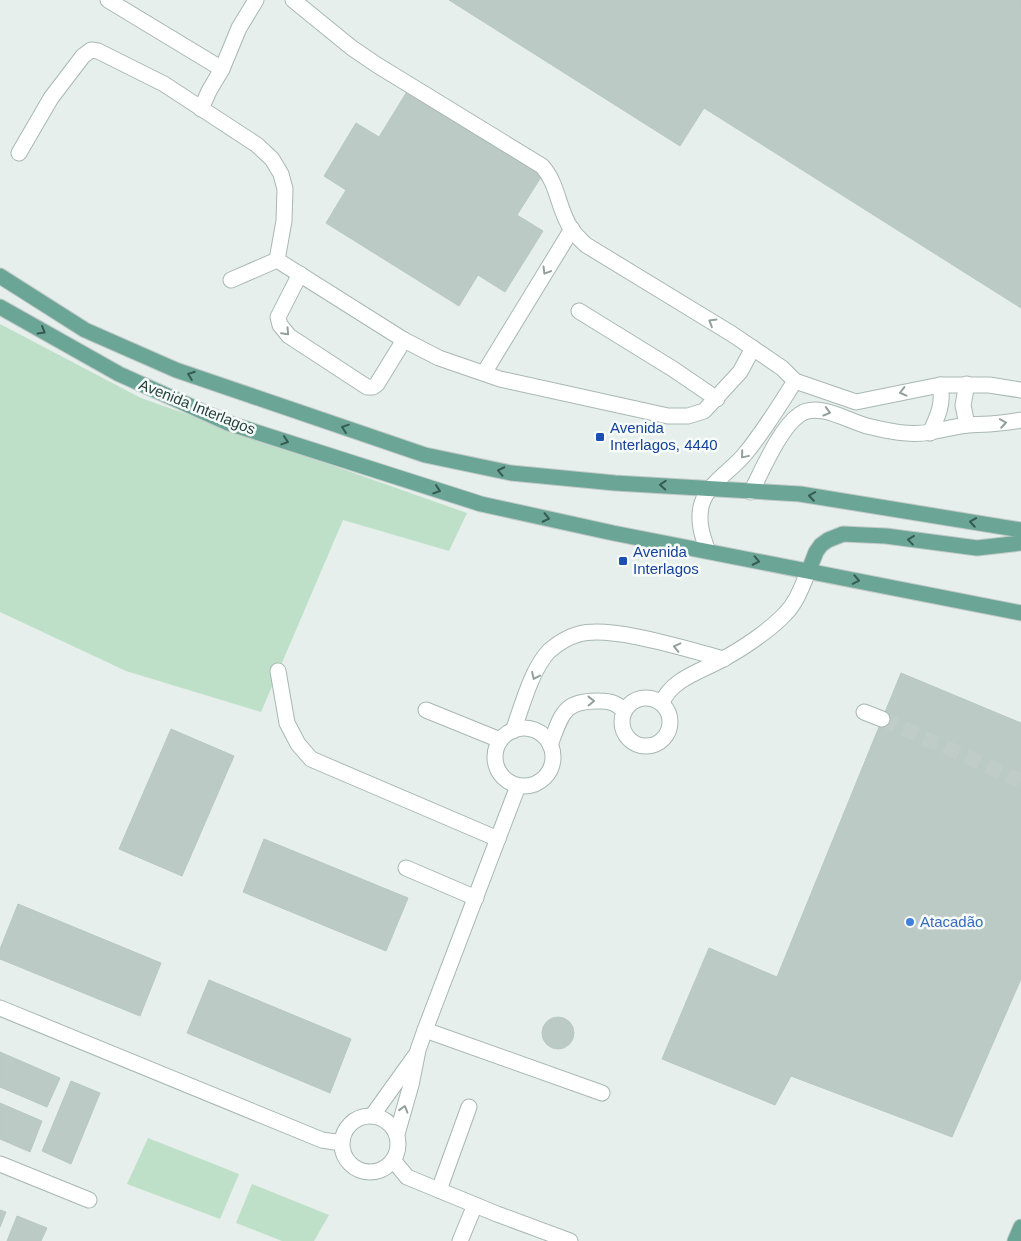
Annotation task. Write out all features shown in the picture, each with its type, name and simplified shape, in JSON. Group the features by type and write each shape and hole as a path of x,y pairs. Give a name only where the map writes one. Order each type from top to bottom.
{"main road":[{"name":"Avenida Interlagos","path":"0,276 85,330 176,370 425,455 511,473 607,482 800,494 1021,530"},
{"name":"Avenida Interlagos","path":"0,306 118,374 228,423 481,504 613,533 1021,613"},
{"path":"809,570 821,544 843,534 869,534 977,548 1021,543"},
{"path":"1015,1241 1021,1227"}],"lane":[{"path":"108,0 222,69"},
{"path":"201,109 222,69 242,21 256,0"},
{"path":"293,0 352,48 377,65 542,166 549,173 572,229 586,245 753,348 782,368 795,381 856,402 940,385 967,384 1021,390"},
{"path":"19,153 51,98 84,56 91,50 98,51 156,80 257,145 272,158 281,174 285,189 284,221 277,260"},
{"path":"484,373 572,229"},
{"path":"277,260 404,340 439,358 500,379 668,416 688,416 704,412 740,372 753,348"},
{"path":"231,280 277,260"},
{"path":"300,274 278,317 280,326 288,336 367,387 373,387 377,384 404,340"},
{"path":"579,310 717,399"},
{"path":"708,551 702,536 700,519 702,502 712,488 744,455 795,381"},
{"path":"966,425 963,405 967,384"},
{"path":"930,432 942,406 940,385"},
{"path":"751,492 786,429 799,415 809,410 819,410 866,426 904,434 930,432 966,425 998,424 1021,420"},
{"path":"662,704 668,692 680,682 724,659 754,640 784,615 796,601 809,570"},
{"path":"512,731 535,674 544,658 561,642 579,634 614,633 724,659"},
{"path":"278,671 287,723 298,744 310,759 498,839"},
{"path":"644,698 657,700 668,712 669,728 660,742 644,746 636,744 629,739 622,724 624,711 632,702 644,698"},
{"path":"550,745 564,711 577,702 586,700 607,701 615,703 624,711"},
{"path":"426,710 500,740"},
{"path":"864,712 882,720"},
{"path":"521,729 535,730 547,739 550,745 553,754 549,772 544,779 536,784 518,786 509,782 497,769 496,749 500,740 512,731 521,729"},
{"path":"396,1134 425,1030 518,786"},
{"path":"406,868 476,898"},
{"path":"0,1008 322,1140 335,1142 342,1140"},
{"path":"425,1030 602,1093"},
{"path":"372,1116 418,1050"},
{"path":"439,1190 469,1106"},
{"path":"372,1116 384,1119 389,1123 396,1134 398,1151 387,1167 379,1171 369,1172 360,1170 346,1158 342,1149 342,1140 345,1131 357,1118 372,1116"},
{"path":"393,1160 407,1177 570,1241"},
{"path":"0,1164 89,1200"},
{"path":"460,1241 475,1205"}],"green space":[{"path":"0,324 141,398 467,513 449,551 343,520 261,712 126,671 0,612"},
{"path":"148,1138 239,1174 220,1219 127,1184"},
{"path":"252,1184 329,1215 314,1241 282,1241 236,1223"}],"building":[{"path":"449,0 1021,0 1021,308 704,108 680,146"},
{"path":"408,90 543,174 517,215 543,231 505,292 478,275 459,306 326,223 346,190 324,176 356,123 379,137"},
{"name":"Atacadão","path":"901,673 1021,723 1021,979 952,1137 791,1076 775,1105 662,1059 709,948 777,977"},
{"path":"171,729 234,756 182,876 119,849"},
{"path":"264,839 408,898 386,951 243,892"},
{"path":"18,904 161,963 140,1016 0,959 0,949"},
{"path":"209,980 351,1039 330,1093 187,1033"},
{"path":"558,1017 564,1018 569,1022 573,1027 573,1039 569,1044 564,1048 558,1049 552,1048 547,1044 543,1039 542,1033 543,1027 547,1022 552,1018"},
{"path":"0,1052 60,1078 47,1107 0,1087"},
{"path":"71,1081 100,1093 71,1164 42,1151"},
{"path":"0,1103 42,1121 30,1152 0,1139"},
{"path":"0,1210 6,1212 0,1227"},
{"path":"17,1216 47,1228 41,1241 7,1241"}],"tunnel":[{"path":"882,719 1021,781"}],"place":[{"name":"Avenida Interlagos, 4440","path":"600,437"},
{"name":"Avenida Interlagos","path":"623,561"},
{"name":"Atacadão","path":"910,922"}]}
